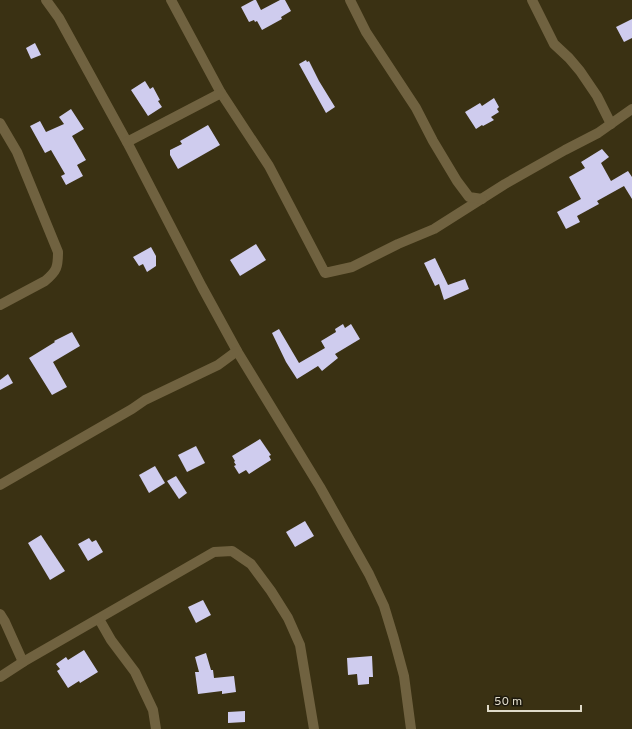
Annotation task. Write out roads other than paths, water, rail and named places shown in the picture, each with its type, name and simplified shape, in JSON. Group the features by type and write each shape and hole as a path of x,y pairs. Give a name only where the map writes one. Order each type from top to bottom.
{"street":[{"path":"46,0 59,18 127,142 237,351 320,487 369,574 384,606 404,676 411,729"},
{"path":"171,0 220,92 269,166 325,273 352,268 398,244 434,229 505,184 598,133 632,109"},
{"path":"350,0 366,32 416,108 433,141 457,181 469,197 482,199"},
{"path":"532,0 554,44 569,58 580,72 597,96 611,124"},
{"path":"127,142 220,92"},
{"path":"0,123 17,152 58,252 58,263 55,272 52,275 45,281 0,305"},
{"path":"0,485 145,400 218,365 237,351"},
{"path":"0,677 23,662 214,552 232,551 251,564 271,591 288,618 300,645 314,729"},
{"path":"0,614 23,662"},
{"path":"99,618 111,640 135,672 153,710 156,729"}]}
